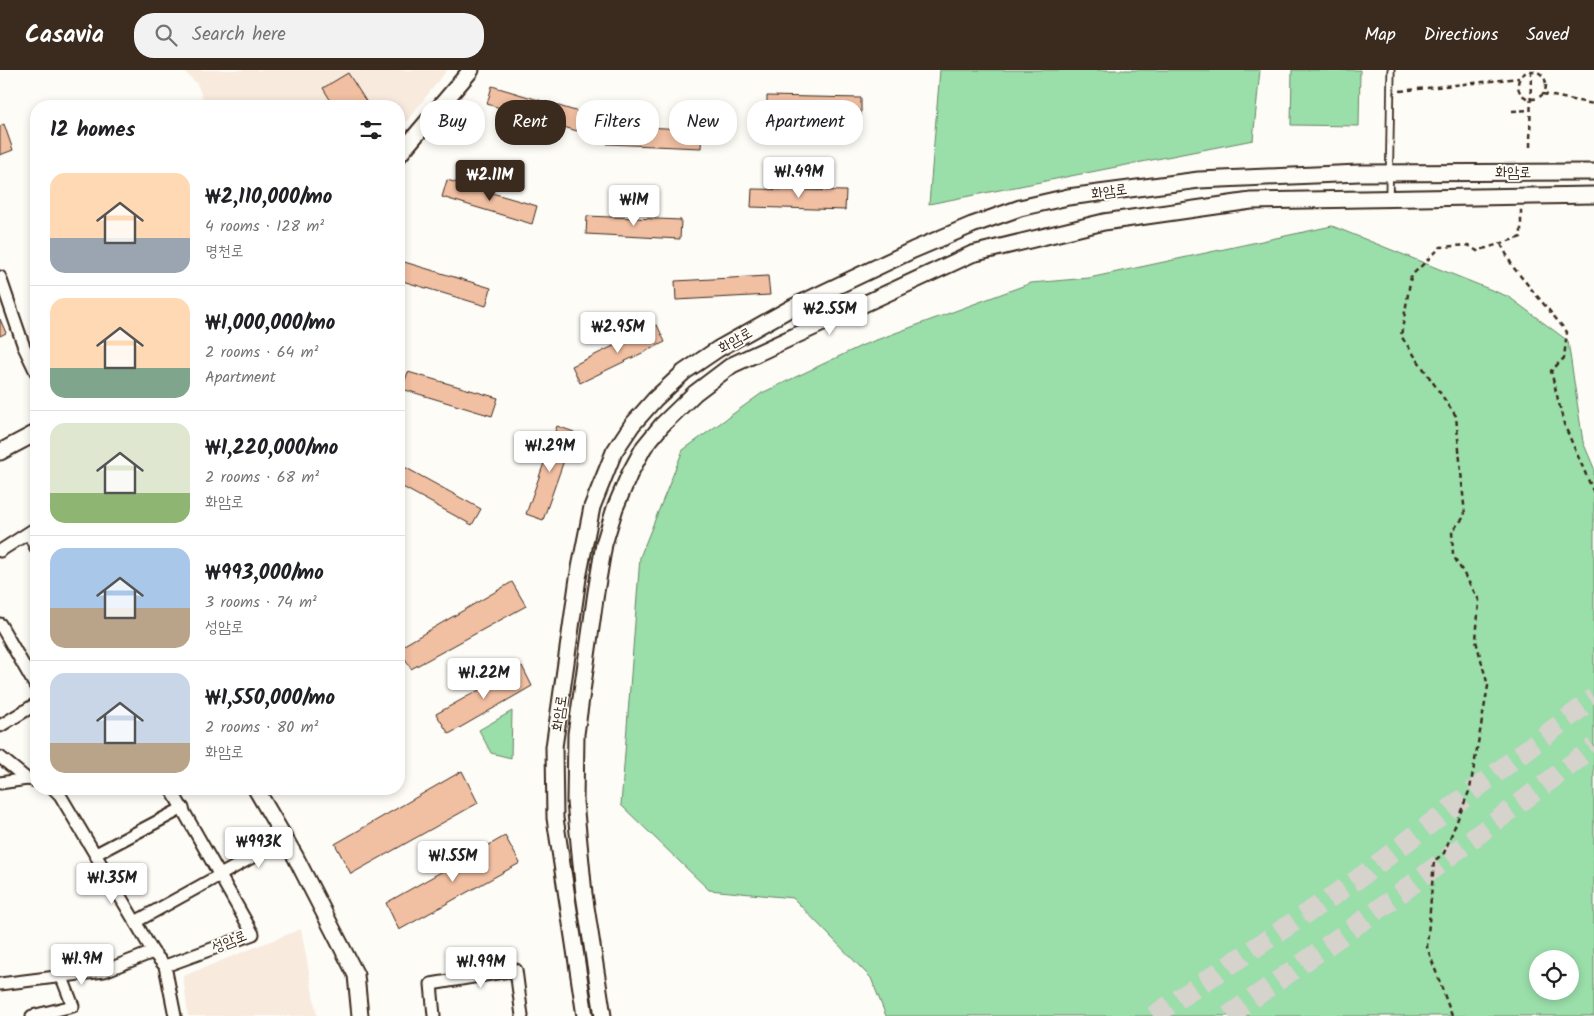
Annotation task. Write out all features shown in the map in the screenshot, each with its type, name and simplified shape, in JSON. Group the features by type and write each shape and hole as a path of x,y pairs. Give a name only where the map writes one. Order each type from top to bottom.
{"main road":[{"path":"405,148 471,70"},
{"name":"화암로","path":"585,1016 554,818 554,747 578,578 592,507 614,452 632,425 655,399 684,372 711,354 793,307 913,250 972,225 1020,208 1095,193 1199,180 1390,173 1594,172"},
{"name":"화암로","path":"603,1016 578,845 576,734 604,544 630,473 644,447 662,425 695,393 732,365 972,254 1104,222 1251,201 1594,196"},
{"path":"0,452 30,436"},
{"path":"259,795 285,839 356,975 360,1016"}],"street":[{"path":"0,277 30,360"},
{"path":"0,551 30,533"},
{"path":"0,624 30,677"},
{"path":"0,726 30,708"},
{"path":"0,757 30,779"},
{"path":"0,783 30,780"},
{"path":"60,795 137,921 153,952 164,966 176,1016"},
{"name":"성암로","path":"164,966 253,934 175,795"},
{"path":"96,854 183,808"},
{"path":"137,921 285,839"},
{"path":"0,984 104,971 153,952"},
{"path":"434,1016 431,984 516,970 522,1016"},
{"path":"32,1016 73,1006 61,975"}],"lane":[{"path":"1389,198 1391,70"}],"path":[{"path":"1391,92 1519,78 1531,70"},
{"path":"1531,70 1540,73 1546,81 1543,94"},
{"path":"1530,146 1531,70"},
{"path":"1519,78 1519,92 1530,99"},
{"path":"1530,99 1543,94 1594,104"},
{"path":"1512,111 1530,110"},
{"path":"1452,1016 1427,947 1434,861 1444,853 1470,789 1488,686 1476,641 1479,600 1453,555 1452,531 1465,516 1456,416 1401,336 1411,276 1441,247 1468,245 1477,251 1522,237 1522,197"},
{"path":"1501,244 1513,268 1567,332 1564,358 1551,371 1564,424 1594,493"}],"shaded area":[{"path":"183,70 447,70 423,100 420,100 420,104 405,123 405,100 204,100 197,84"},
{"path":"301,929 317,1016 188,1016 183,976"}],"green space":[{"path":"940,70 1260,70 1253,140 929,204"},
{"path":"1292,70 1360,70 1359,126 1291,125"},
{"path":"1332,226 1509,297 1568,341 1583,442 1594,468 1594,1016 886,1016 871,978 793,898 709,890 621,805 640,557 683,450 762,393 863,345 1031,283 1089,278"},
{"path":"512,711 511,758 491,753 479,730"}],"building":[{"path":"348,73 365,100 330,100 323,88"},
{"path":"492,86 539,100 495,100 495,106 487,104"},
{"path":"767,96 861,98 861,100 767,100"},
{"path":"566,108 576,111 576,131 566,128"},
{"path":"4,124 13,150 0,155 0,126"},
{"path":"659,128 669,128 669,145 701,145 701,148 630,145 659,145"},
{"path":"447,180 537,206 532,224 442,197"},
{"path":"752,189 846,191 845,210 751,207"},
{"path":"587,216 681,220 680,239 586,234"},
{"path":"405,262 491,288 486,306 405,282"},
{"path":"768,276 770,295 676,300 675,281"},
{"path":"0,319 6,333 0,336"},
{"path":"657,325 665,342 580,383 572,366"},
{"path":"408,372 498,398 492,416 405,390 405,380"},
{"path":"557,426 574,432 543,520 526,514"},
{"path":"405,467 481,509 472,525 405,488"},
{"path":"512,582 526,606 411,669 405,658 405,644"},
{"path":"522,666 532,686 449,734 436,714"},
{"path":"462,771 478,803 351,874 335,844"},
{"path":"505,836 520,863 399,930 386,903"}],"tunnel":[{"path":"1153,1016 1358,879 1594,698"},
{"path":"1228,1016 1389,902 1594,747"}]}
